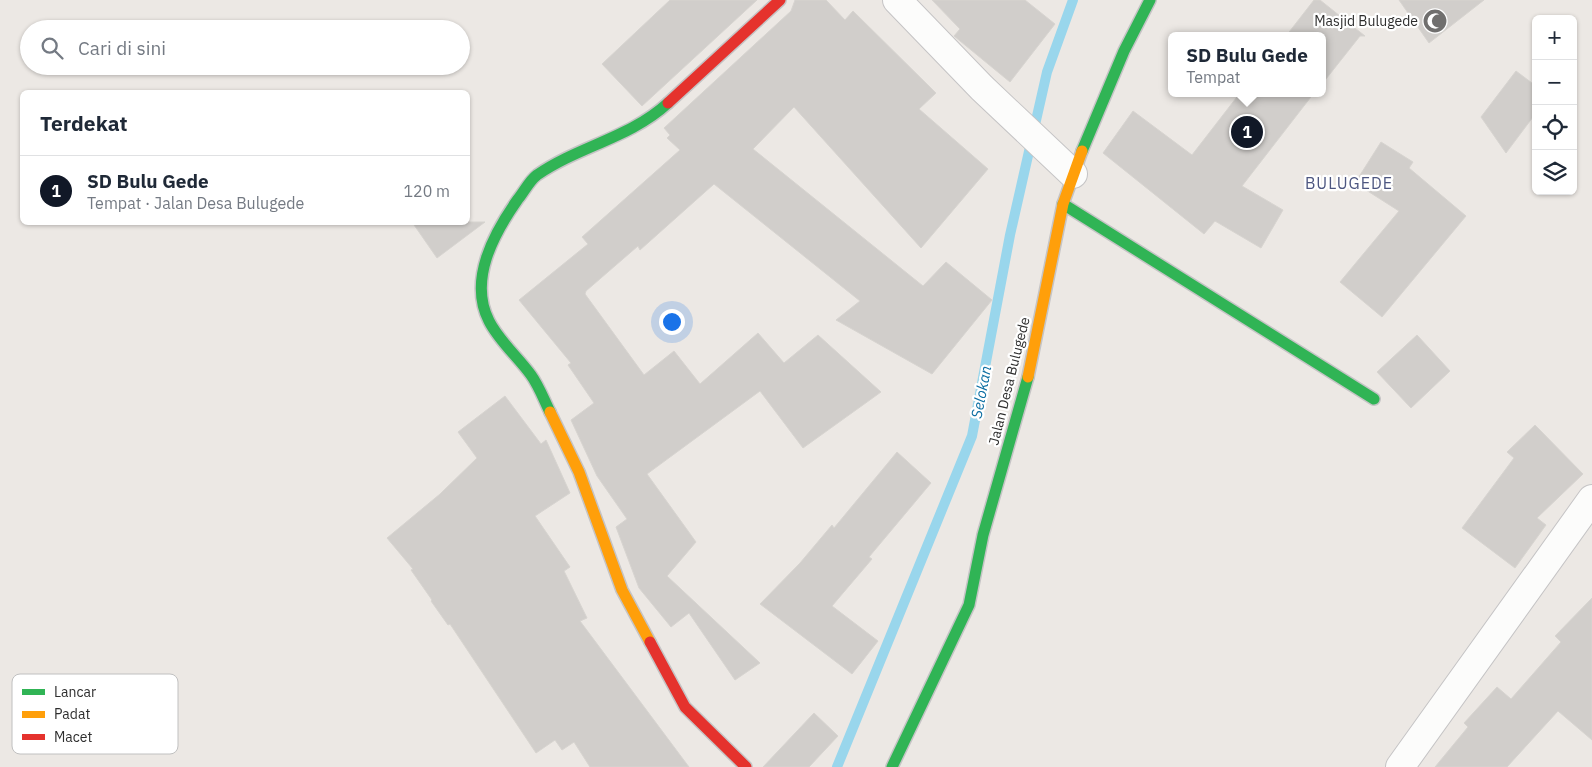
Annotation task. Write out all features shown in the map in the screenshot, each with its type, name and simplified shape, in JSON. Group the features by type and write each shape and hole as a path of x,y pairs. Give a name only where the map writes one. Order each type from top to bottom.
{"street":[{"path":"746,767 685,707 622,590 580,472 532,376 489,322 480,297 483,268 495,237 514,205 534,177 556,163 598,146 652,118 780,0"},
{"path":"897,0 982,88 1073,174"},
{"name":"Jalan Desa Bulugede","path":"892,767 969,605 983,534 1031,368 1063,204 1073,174 1124,51 1150,0"},
{"path":"1063,204 1374,399"},
{"path":"1400,767 1592,499"}],"building":[{"path":"670,0 757,0 642,106 602,64"},
{"path":"795,0 826,0 845,20 853,11 936,93 919,109 988,169 921,248 794,107 753,149 923,286 946,262 992,300 932,374 836,320 860,301 714,184 640,250 638,246 586,291 585,294 644,375 674,351 700,384 758,333 784,363 818,335 881,392 803,448 760,391 647,474 696,542 667,576 760,663 735,680 689,613 671,627 639,588 616,527 627,519 597,476 571,420 594,403 568,365 571,363 519,300 588,244 582,237 680,150 667,138 670,135 664,128 791,11"},
{"path":"932,0 1025,0 1055,24 1010,82 954,36 960,29"},
{"path":"1314,0 1320,0 1365,36 1360,36 1326,79 1326,32 1289,32"},
{"name":"Masjid Bulugede","path":"1399,0 1484,0 1429,43"},
{"path":"1516,71 1532,83 1532,118 1506,153 1481,117"},
{"path":"1237,97 1311,97 1242,186 1283,210 1261,248 1215,221 1204,234 1103,153 1133,111 1192,155"},
{"path":"1381,142 1413,162 1409,168 1466,216 1382,317 1340,282 1399,211 1355,183"},
{"path":"470,222 485,222 437,258 414,225 470,225"},
{"path":"1417,335 1450,371 1411,408 1377,372"},
{"path":"505,396 541,444 546,440 570,493 535,516 570,567 564,571 587,618 580,621 689,767 590,767 574,742 562,750 555,740 536,753 450,624 448,625 431,601 411,570 413,569 387,538 440,494 477,458 458,432"},
{"path":"1535,425 1583,474 1537,518 1546,525 1515,568 1462,528 1514,458 1507,452"},
{"path":"897,452 931,483 869,557 872,559 832,606 878,641 852,674 760,604 800,563 832,525 834,528"},
{"path":"1592,598 1592,740 1558,711 1507,767 1435,767 1468,727 1464,723 1497,687 1511,699 1561,642 1555,636"},
{"path":"814,713 838,736 809,767 763,767"}],"waterway":[{"name":"Selokan","path":"837,767 972,436 1010,235 1047,72 1073,0"}],"traffic: fast":[{"path":"1082,151 1124,51 1150,0"},
{"path":"550,412 534,379 489,321 483,305 481,289 487,257 500,227 534,177 570,156 621,134 653,115 668,103"},
{"path":"1063,204 1374,399"},
{"path":"892,767 969,605 983,535 1028,377"}],"traffic: slow":[{"path":"1028,377 1063,204 1082,151"},
{"path":"550,412 579,472 622,590 650,642"}],"traffic: jam":[{"path":"668,103 780,0"},
{"path":"650,642 685,707 746,767"}],"place":[{"name":"Masjid Bulugede","path":"1435,21"},
{"name":"SD Bulu Gede","path":"1247,132"}],"district":[{"name":"BULUGEDE","path":"1349,183"}]}
